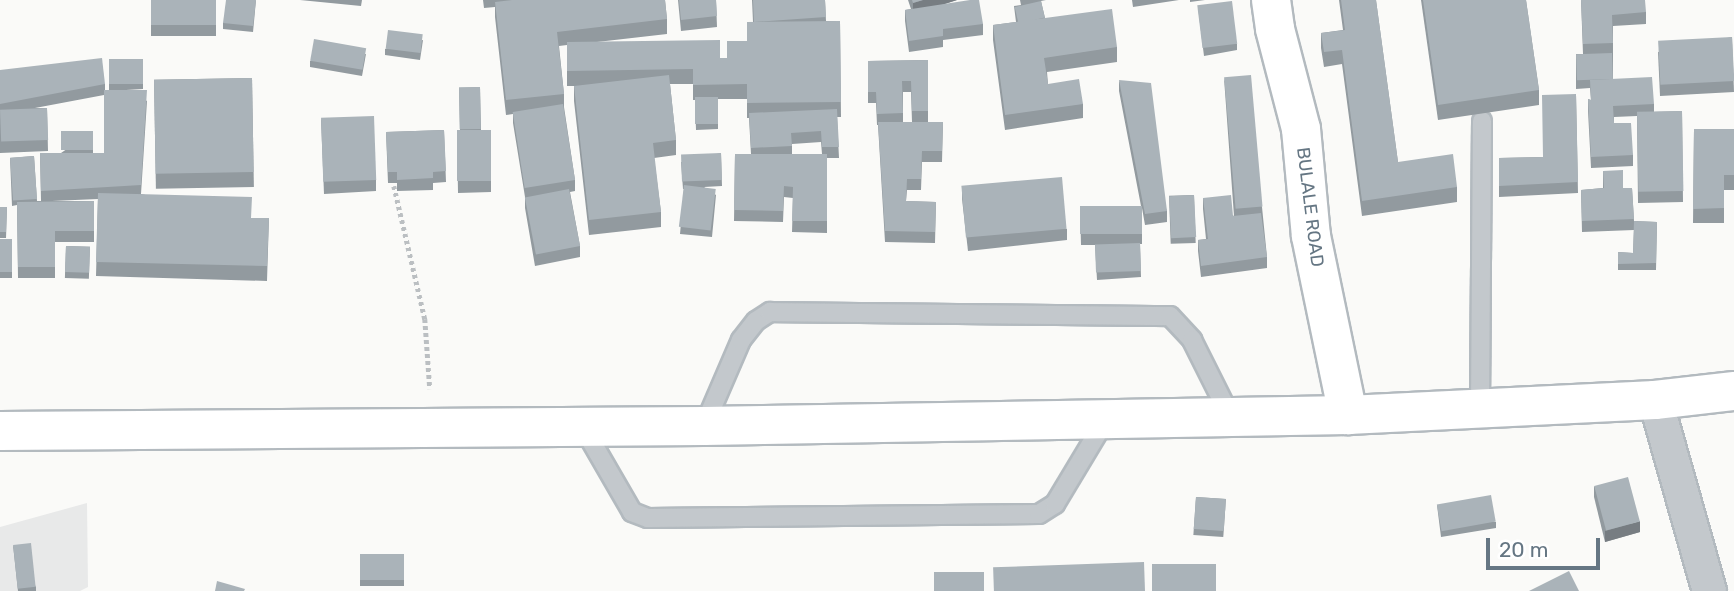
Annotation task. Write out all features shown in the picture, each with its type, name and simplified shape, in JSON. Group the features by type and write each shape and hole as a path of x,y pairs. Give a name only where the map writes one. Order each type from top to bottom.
{"main road":[{"name":"BULALE ROAD","path":"1271,0 1275,29 1301,130 1311,236 1348,415"},
{"path":"0,431 704,426 1348,415 1655,400 1734,391"}],"street":[{"path":"1655,400 1709,591"}],"lane":[{"path":"1480,408 1482,121"},
{"path":"704,426 741,340 756,321 770,313 1170,316 1192,340 1230,416"},
{"path":"583,427 632,512 648,518 1040,514 1055,504 1106,419"}],"path":[{"path":"394,186 425,318 433,429"}],"shaded area":[{"path":"87,503 88,587 80,591 0,591 0,527"}],"building":[{"path":"151,0 216,0 216,25 151,25"},
{"path":"226,0 256,0 253,26 223,23"},
{"path":"665,0 667,19 557,32 564,94 506,100 495,2"},
{"path":"679,0 716,0 717,16 681,20"},
{"path":"753,0 825,0 826,17 754,22"},
{"path":"979,0 983,24 943,29 943,36 909,41 905,10"},
{"path":"1341,0 1376,0 1398,162 1453,154 1457,187 1362,201 1342,50 1324,52 1321,33 1345,30"},
{"path":"1423,0 1526,0 1539,90 1438,105"},
{"path":"1581,0 1645,0 1646,12 1612,15 1613,43 1583,44"},
{"path":"1041,1 1045,18 1019,24 1015,7"},
{"path":"1232,1 1237,44 1203,48 1197,5"},
{"path":"1112,9 1117,47 1044,58 1048,84 1079,79 1083,104 1005,115 993,25"},
{"path":"840,21 841,102 747,103 747,84 693,85 693,69 567,71 567,42 720,40 720,58 727,58 727,41 747,41 747,22"},
{"path":"388,30 423,34 420,53 386,49"},
{"path":"1732,37 1734,81 1660,85 1658,41"},
{"path":"314,39 366,48 362,70 310,61"},
{"path":"1612,53 1613,79 1577,80 1576,54"},
{"path":"102,58 105,84 0,104 0,70"},
{"path":"109,59 143,59 143,84 109,84"},
{"path":"928,60 928,111 912,111 911,81 902,81 903,113 877,114 876,92 868,92 868,61"},
{"path":"669,75 676,140 653,143 661,212 589,220 574,86"},
{"path":"1251,75 1263,206 1236,209 1224,77"},
{"path":"1652,77 1654,104 1613,106 1614,123 1631,123 1633,155 1591,157 1588,99 1591,100 1590,80"},
{"path":"252,78 254,172 156,174 154,80"},
{"path":"1119,80 1151,83 1167,211 1145,214"},
{"path":"459,87 480,87 481,129 460,129"},
{"path":"104,90 147,90 141,185 41,191 40,153 104,153"},
{"path":"1576,94 1578,182 1499,186 1499,158 1543,157 1542,95"},
{"path":"695,97 718,97 718,124 695,124"},
{"path":"563,104 575,180 525,188 513,112"},
{"path":"47,108 48,140 1,142 0,110"},
{"path":"837,109 839,147 822,147 821,131 791,133 792,146 751,148 749,113"},
{"path":"1682,111 1683,191 1638,192 1637,112"},
{"path":"374,116 376,180 323,182 321,118"},
{"path":"878,122 943,122 942,151 922,151 921,179 907,179 906,201 936,202 935,232 885,231"},
{"path":"1694,129 1734,129 1734,175 1724,175 1724,208 1693,209"},
{"path":"444,130 446,171 433,172 433,178 397,180 397,172 388,172 386,132"},
{"path":"457,130 491,130 491,181 457,181"},
{"path":"61,131 93,131 93,150 61,150"},
{"path":"721,153 722,180 682,181 681,154"},
{"path":"735,154 827,154 827,221 792,221 793,187 784,186 783,211 734,210"},
{"path":"34,156 37,199 13,201 10,158"},
{"path":"1623,170 1623,188 1632,188 1634,219 1582,221 1581,190 1604,188 1603,171"},
{"path":"1062,177 1067,229 966,238 961,186"},
{"path":"684,185 716,189 711,231 679,227"},
{"path":"569,189 580,246 536,255 525,198"},
{"path":"98,193 252,197 251,218 269,218 267,266 96,262"},
{"path":"1194,195 1196,237 1171,238 1169,196"},
{"path":"1231,195 1233,216 1261,213 1267,257 1201,266 1198,240 1208,239 1203,198"},
{"path":"94,201 94,231 55,231 55,267 18,267 17,202"},
{"path":"1080,206 1142,206 1142,234 1080,234"},
{"path":"0,207 7,207 6,232 0,232"},
{"path":"1634,221 1657,222 1656,263 1618,264 1618,252 1633,253"},
{"path":"0,239 12,239 12,272 0,272"},
{"path":"1140,243 1141,271 1096,273 1095,245"},
{"path":"66,246 90,247 89,273 65,272"},
{"path":"1628,477 1640,521 1606,530 1594,486"},
{"path":"1491,495 1496,522 1442,531 1437,505"},
{"path":"1196,497 1226,499 1224,531 1194,529"},
{"path":"31,543 36,587 18,589 13,545"},
{"path":"360,554 404,554 404,580 360,580"},
{"path":"1144,562 1145,591 994,591 993,567"},
{"path":"1152,564 1216,564 1216,591 1152,591"},
{"path":"1569,571 1579,591 1529,591"},
{"path":"934,572 984,572 984,591 934,591"},
{"path":"217,581 245,589 215,591"}]}
